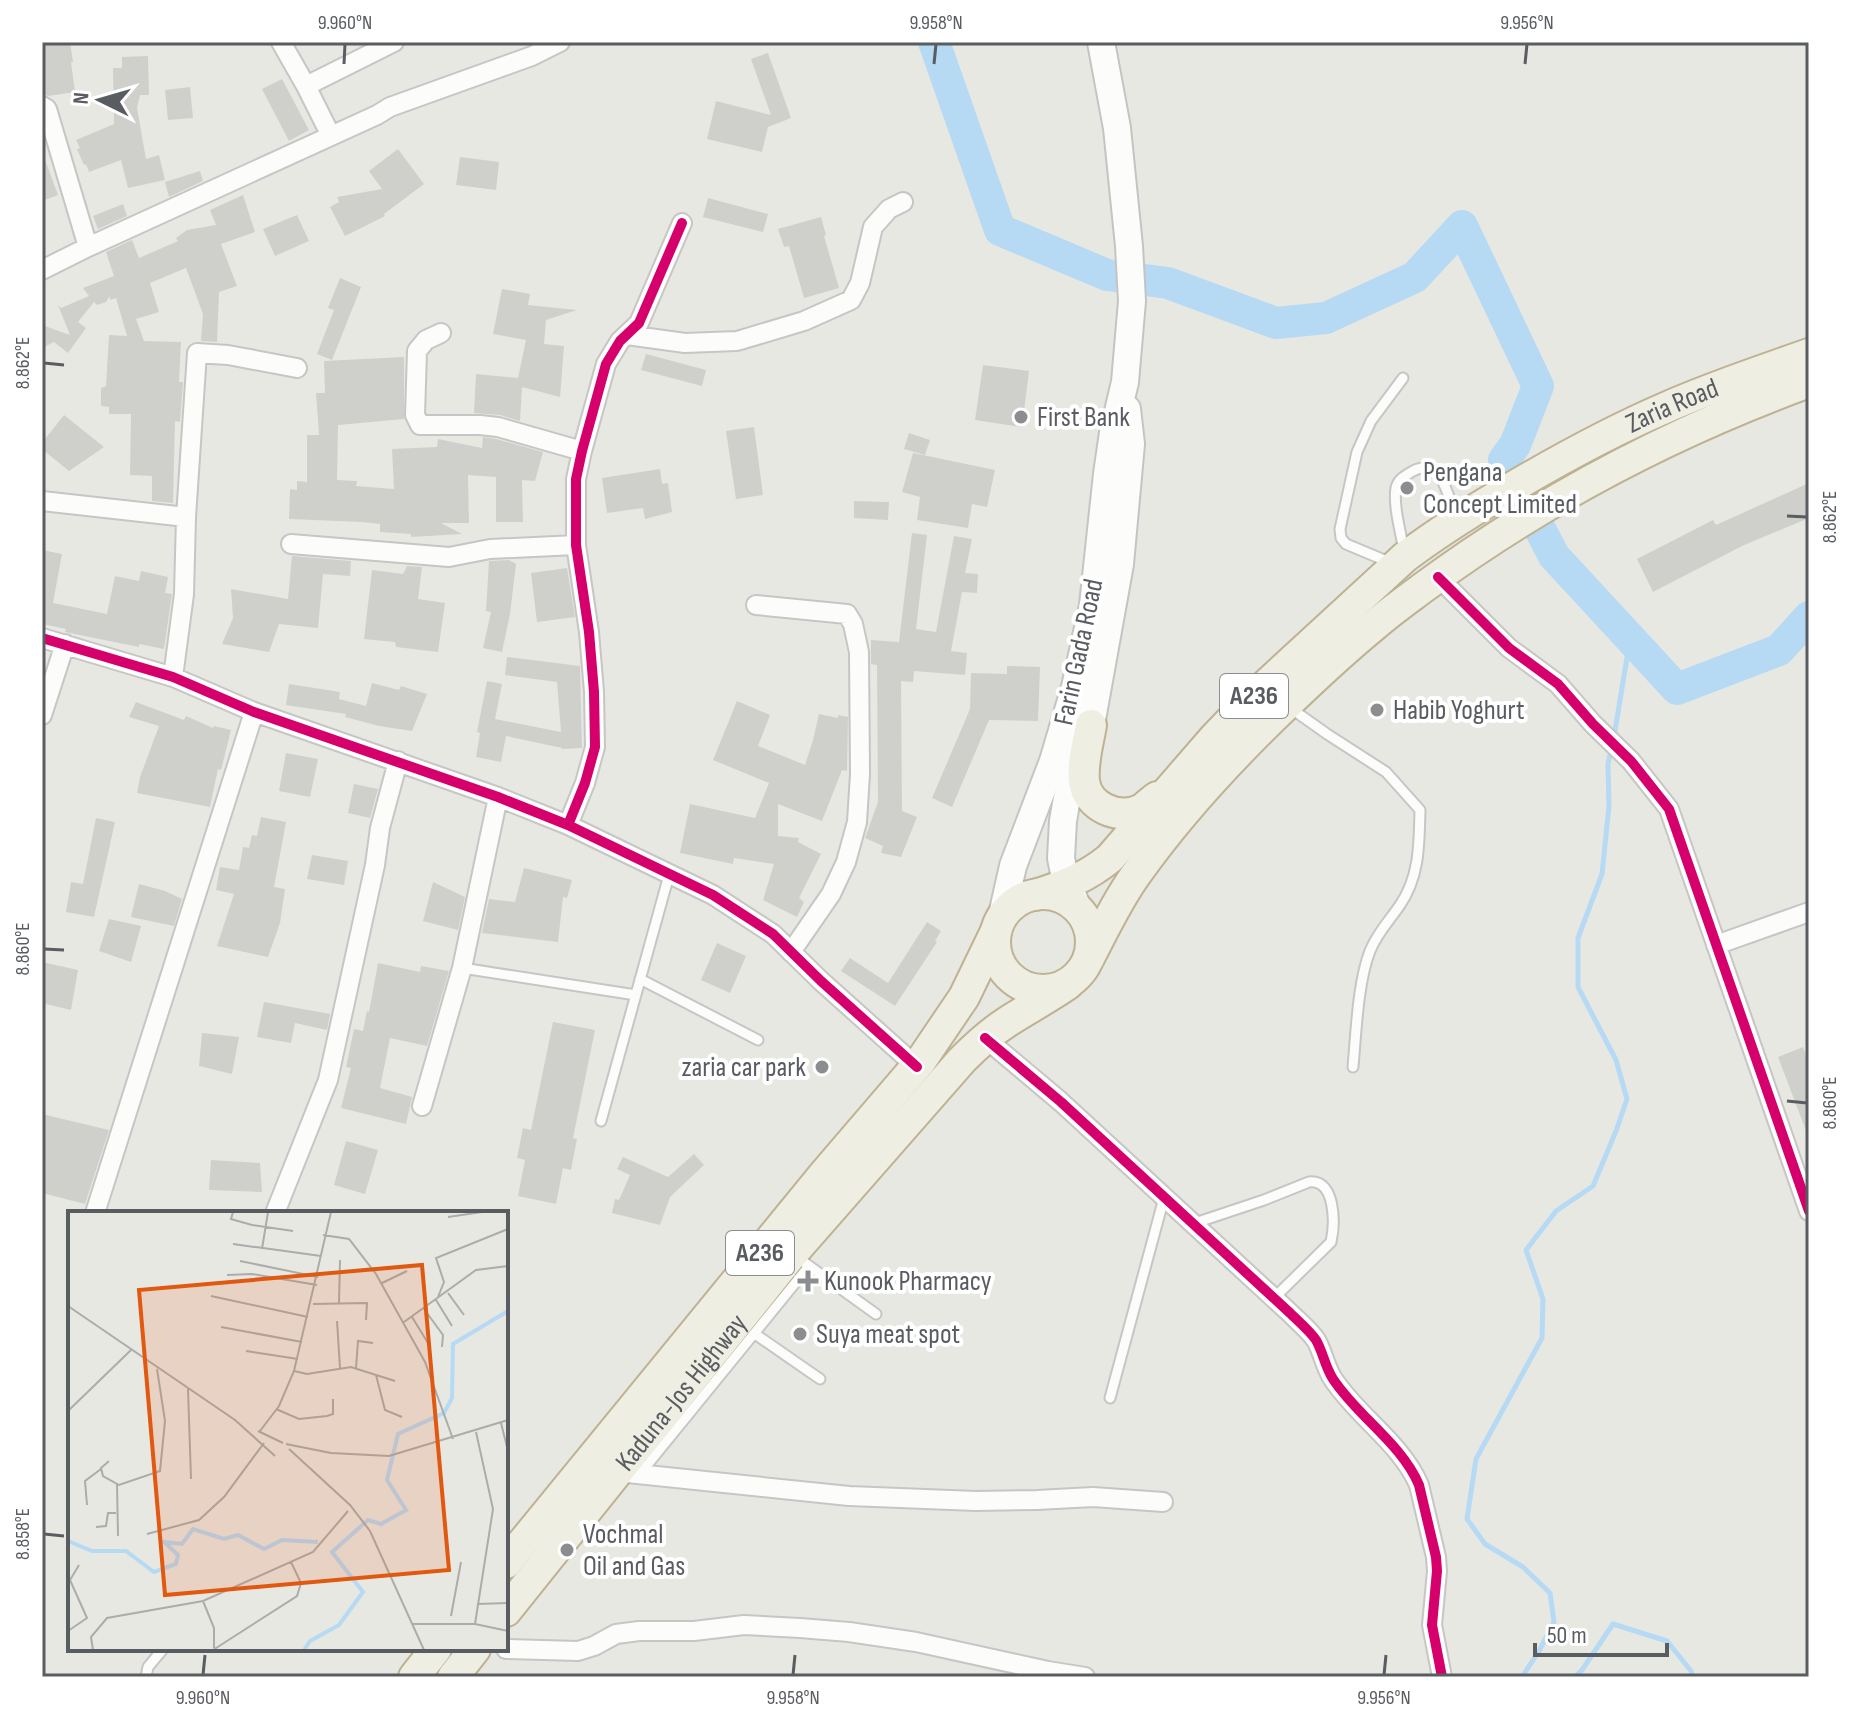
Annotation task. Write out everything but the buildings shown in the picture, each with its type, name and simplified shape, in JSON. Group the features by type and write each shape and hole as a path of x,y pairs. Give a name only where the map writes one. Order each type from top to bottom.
{"highway":[{"name":"Zaria Road","path":"1457,522 1609,433 1731,381 1809,354"},
{"name":"A236","path":"1068,984 1081,973 1117,904 1158,845 1247,743 1377,622 1498,535 1622,464 1715,419 1809,382"},
{"name":"A236","path":"999,923 1014,903 1029,895 1073,897 1093,871 1110,858 1255,695 1400,561 1457,522"},
{"name":"A236","path":"1091,725 1084,778 1086,790 1098,806 1106,811 1142,809 1174,783"},
{"path":"1073,897 1087,923 1091,940 1089,958"},
{"path":"999,923 995,940 997,957 1011,979 1038,991 1068,984"},
{"name":"Kaduna-Jos Highway","path":"508,1561 824,1174 917,1067 964,997 999,923"},
{"name":"Kaduna-Jos Highway","path":"508,1609 629,1474 962,1060 1008,1021 1068,984"},
{"path":"414,1677 434,1651"},
{"path":"453,1677 473,1651"}],"main road":[{"name":"Farin Gada Road","path":"999,923 1013,866 1053,761 1075,687 1093,605 1107,474 1125,382 1132,301 1129,246 1117,128 1101,42"},
{"name":"Farin Gada Road","path":"1073,897 1061,858 1063,821 1067,798 1091,725 1120,564 1131,444 1125,382"}],"street":[{"path":"281,42 331,136"},
{"path":"306,86 394,42"},
{"path":"42,270 390,107 532,56 560,42"},
{"path":"42,106 47,109 88,247"},
{"path":"627,335 685,343 737,341 804,321 851,300 860,283 873,227 889,209 903,202"},
{"path":"568,825 595,747 589,632 576,545 576,479 606,364 620,341 639,323 682,223"},
{"path":"441,333 426,340 417,351 415,415 420,425 498,427 582,451"},
{"path":"173,677 184,594 197,353 228,355 297,368"},
{"path":"42,501 186,517"},
{"path":"291,544 449,557 490,549 576,545"},
{"path":"1438,577 1509,648 1558,684 1631,761 1669,809 1809,1211"},
{"path":"756,605 847,614 853,624 859,652 860,774 857,822 846,862 831,894 791,952"},
{"path":"42,638 173,677 254,712 498,797 568,825 713,895 773,934 917,1067"},
{"path":"42,715 65,644"},
{"path":"96,1211 254,712"},
{"path":"276,1211 328,1080 375,865 380,828 398,761"},
{"path":"422,1106 462,968 498,797"},
{"path":"1716,945 1809,912"},
{"path":"985,1038 1061,1102 1316,1340 1334,1381 1414,1474 1436,1557 1432,1625 1442,1677"},
{"path":"629,1474 849,1496 976,1501 1093,1497 1163,1502"},
{"path":"508,1649 578,1651 616,1634 694,1631 744,1625 849,1632 916,1642 1085,1677"}],"lane":[{"path":"1403,378 1371,421 1357,452 1340,529 1341,538 1346,544 1400,561 1395,497 1397,484 1404,476 1420,468 1433,469 1440,476 1457,522"},
{"path":"1286,705 1386,772 1420,810 1418,862 1410,890 1376,937 1363,973 1353,1067"},
{"path":"601,1121 669,875"},
{"path":"462,968 636,995"},
{"path":"640,979 758,1040"},
{"path":"1192,1224 1309,1182 1323,1185 1330,1200 1331,1242 1274,1298"},
{"path":"1110,1398 1164,1198"},
{"path":"629,1474 755,1334 801,1260 876,1314"},
{"path":"755,1334 820,1379"},
{"path":"146,1677 148,1667 161,1651"}],"waterway":[{"path":"934,42 1000,230 1107,275 1168,283 1276,323 1326,318 1415,277 1462,226 1538,386 1515,445 1504,460 1554,556 1677,689 1779,650 1809,617"},
{"path":"1614,737 1630,639"},
{"path":"1522,1677 1554,1622 1550,1593 1523,1567 1485,1544 1467,1519 1476,1459 1542,1338 1543,1299 1526,1250 1556,1211 1593,1186 1627,1099 1616,1060 1578,987 1578,938 1602,874 1611,750"},
{"path":"1575,1677 1613,1624 1667,1641 1693,1677"}],"cycle path":[{"path":"568,825 595,747 589,632 576,545 576,479 606,364 620,341 639,323 682,223"},
{"path":"1438,577 1509,648 1558,684 1631,761 1669,809 1809,1211"},
{"path":"42,638 173,677 254,712 498,797 568,825 713,895 773,934 917,1067"},
{"path":"985,1038 1061,1102 1307,1329 1316,1340 1330,1374 1343,1393 1401,1456 1419,1485 1436,1557 1432,1625 1442,1677"}],"place":[{"name":"First Bank","path":"1021,417"},
{"name":"Pengana Concept Limited","path":"1407,488"},
{"name":"Habib Yoghurt","path":"1377,710"},
{"name":"zaria car park","path":"822,1067"},
{"name":"Kunook Pharmacy","path":"808,1281"},
{"name":"Suya meat spot","path":"800,1334"},
{"name":"Vochmal Oil and Gas","path":"567,1550"}]}
